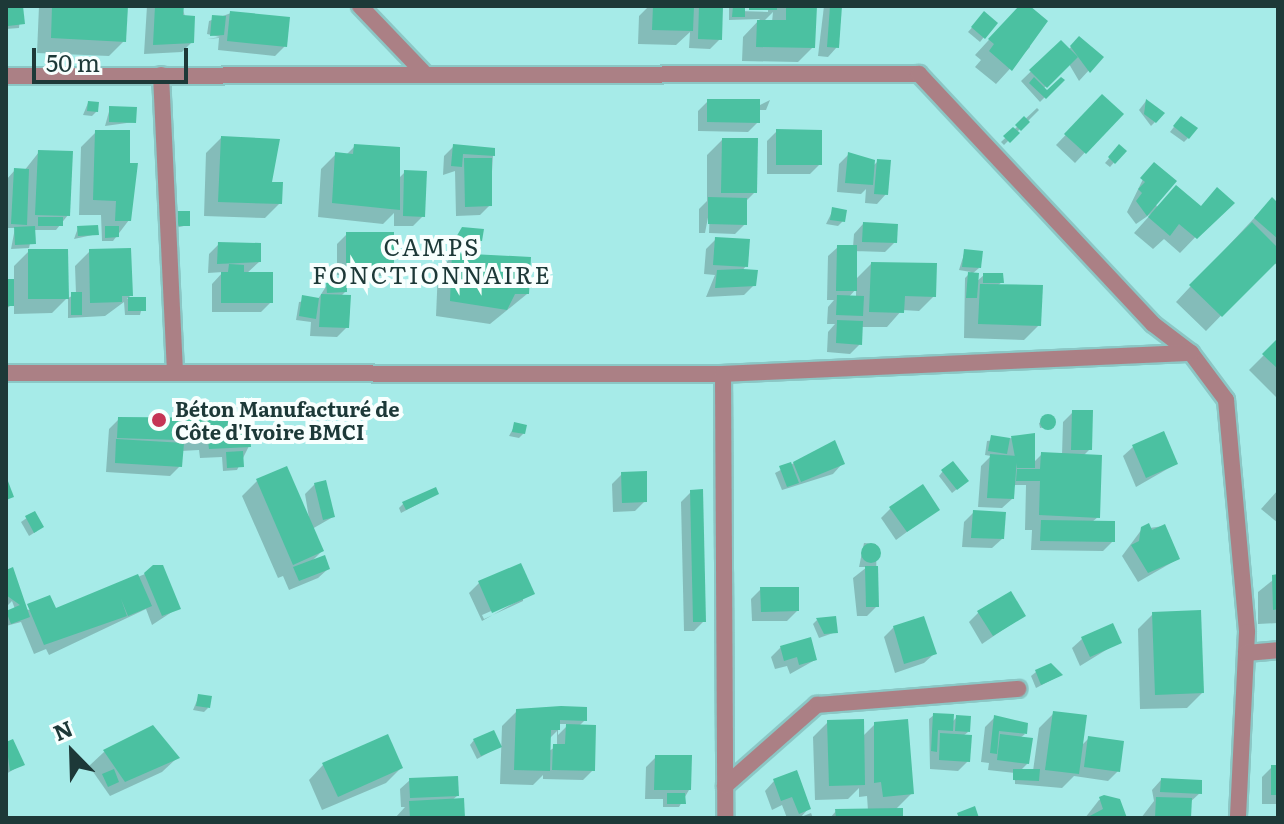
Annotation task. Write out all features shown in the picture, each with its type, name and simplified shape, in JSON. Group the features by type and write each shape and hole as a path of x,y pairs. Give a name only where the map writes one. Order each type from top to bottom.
{"street":[{"path":"360,6 423,72"},
{"path":"6,76 423,72 919,74 1153,324 1191,353 1226,400 1246,653 1238,818"},
{"path":"161,75 175,373"},
{"path":"6,373 723,374 1191,353"},
{"path":"723,374 725,818"},
{"path":"1246,653 1278,650"},
{"path":"725,786 817,705 1018,689"}],"building":[{"path":"6,6 23,6 25,24 8,26"},
{"path":"52,6 128,6 126,42 51,38"},
{"path":"155,6 184,6 183,15 195,16 194,43 153,45"},
{"path":"653,6 694,6 693,31 652,30"},
{"path":"699,6 723,6 722,40 698,39"},
{"path":"733,6 745,6 745,17 732,17"},
{"path":"749,6 777,6 777,10 749,10"},
{"path":"786,6 817,6 815,48 756,47 757,20 786,20"},
{"path":"830,6 842,6 839,48 827,47"},
{"path":"1019,6 1030,6 1048,21 1012,71 989,51 994,44 988,39"},
{"path":"230,11 290,17 287,47 227,41"},
{"path":"984,11 998,23 985,39 971,27"},
{"path":"212,15 226,16 224,35 210,36"},
{"path":"1079,36 1104,57 1090,73 1070,46"},
{"path":"1061,40 1078,57 1047,88 1029,70"},
{"path":"1034,77 1047,90 1061,77 1065,80 1046,99 1029,83"},
{"path":"1102,94 1124,114 1086,154 1064,134"},
{"path":"707,99 760,99 760,123 707,122"},
{"path":"1146,99 1165,113 1156,123 1144,114"},
{"path":"88,101 99,102 98,112 87,111"},
{"path":"109,106 137,107 136,123 109,122"},
{"path":"1024,116 1030,122 1021,131 1015,125"},
{"path":"1181,116 1198,128 1189,139 1173,126"},
{"path":"1013,127 1020,133 1010,143 1003,136"},
{"path":"776,129 822,130 822,165 776,165"},
{"path":"95,130 130,130 130,163 138,163 131,221 115,221 116,201 93,200"},
{"path":"221,136 280,139 272,182 283,182 282,204 218,202"},
{"path":"722,138 758,138 757,193 721,193"},
{"path":"354,144 400,147 400,210 332,203 335,152 353,154"},
{"path":"453,144 495,148 495,156 463,154 462,167 451,166"},
{"path":"1119,144 1127,151 1115,164 1108,157"},
{"path":"38,150 73,151 70,216 35,215"},
{"path":"848,152 875,160 873,185 845,183"},
{"path":"464,158 492,158 492,206 465,207"},
{"path":"877,159 891,160 888,195 874,194"},
{"path":"1154,162 1177,181 1147,216 1136,201 1142,193 1138,189 1145,182 1140,178"},
{"path":"14,168 29,169 27,225 11,224"},
{"path":"404,170 427,171 425,217 403,216"},
{"path":"1176,185 1201,206 1217,187 1235,203 1197,239 1179,224 1170,236 1148,217"},
{"path":"708,197 747,198 747,225 708,224"},
{"path":"1272,197 1278,203 1278,239 1254,218"},
{"path":"832,207 847,210 845,222 830,220"},
{"path":"171,211 190,211 190,226 171,226"},
{"path":"38,217 63,217 63,226 38,226"},
{"path":"863,222 898,224 897,243 862,242"},
{"path":"1252,222 1278,248 1278,261 1222,317 1189,285"},
{"path":"98,225 99,235 78,236 77,226"},
{"path":"35,226 36,244 15,245 14,227"},
{"path":"105,226 119,226 119,237 105,238"},
{"path":"462,227 484,229 482,241 455,239"},
{"path":"346,232 394,232 394,267 346,266"},
{"path":"715,237 750,239 748,267 713,265"},
{"path":"218,242 261,243 261,262 217,264"},
{"path":"837,245 857,245 857,291 836,291"},
{"path":"131,248 133,296 122,296 122,302 90,303 89,249"},
{"path":"28,249 68,249 69,299 28,299"},
{"path":"964,249 983,251 981,268 962,267"},
{"path":"452,253 531,257 529,294 515,294 507,310 450,301"},
{"path":"871,262 937,263 936,297 905,296 904,313 869,312"},
{"path":"229,264 244,265 244,272 273,272 273,303 221,303 221,272 228,272"},
{"path":"717,270 758,270 756,286 715,288"},
{"path":"968,272 979,273 977,298 966,298"},
{"path":"983,273 1003,273 1004,283 983,283"},
{"path":"6,279 14,279 14,306 6,306"},
{"path":"347,282 347,292 327,293 326,283"},
{"path":"980,284 1043,285 1041,326 978,324"},
{"path":"71,292 82,292 82,315 71,315"},
{"path":"321,294 351,295 349,328 319,327"},
{"path":"302,295 319,298 316,319 299,316"},
{"path":"837,295 864,296 863,316 836,315"},
{"path":"128,297 146,297 146,311 128,311"},
{"path":"837,320 863,321 862,345 836,343"},
{"path":"1278,338 1278,369 1262,354"},
{"path":"1072,410 1093,410 1092,450 1071,450"},
{"path":"1048,414 1054,416 1054,428 1048,430 1042,428 1040,422 1042,416"},
{"path":"118,417 249,418 251,447 209,449 208,441 117,438"},
{"path":"514,422 527,425 525,434 512,432"},
{"path":"1164,431 1178,464 1146,478 1132,445"},
{"path":"1035,433 1035,468 1017,468 1011,436"},
{"path":"991,435 1010,438 1007,454 988,451"},
{"path":"116,439 184,443 182,467 115,463"},
{"path":"835,440 845,464 801,482 793,462"},
{"path":"243,451 244,467 227,468 226,452"},
{"path":"1041,452 1102,455 1100,518 1039,515 1040,481 1016,481 1017,469 1040,469"},
{"path":"990,454 1017,456 1014,499 987,498"},
{"path":"953,461 969,481 957,490 941,470"},
{"path":"791,462 799,483 787,487 779,466"},
{"path":"287,466 324,551 293,565 256,479"},
{"path":"647,471 647,502 622,503 621,472"},
{"path":"6,476 14,497 6,500"},
{"path":"326,480 335,517 323,520 314,483"},
{"path":"923,484 940,510 907,532 889,507"},
{"path":"436,487 439,494 406,510 402,502"},
{"path":"703,489 706,622 693,622 690,490"},
{"path":"973,510 1006,512 1004,539 971,538"},
{"path":"35,511 44,527 34,533 25,516"},
{"path":"1041,520 1115,521 1115,542 1040,541"},
{"path":"1149,523 1152,530 1165,524 1180,559 1148,573 1131,545 1139,541 1141,527"},
{"path":"867,543 875,543 881,553 875,563 867,563 861,557 861,549"},
{"path":"325,555 330,569 299,581 293,567"},
{"path":"521,563 535,594 492,613 478,581"},
{"path":"153,565 163,565 181,609 162,616 144,573"},
{"path":"865,566 878,566 879,607 866,607"},
{"path":"13,567 30,617 11,624 6,611 20,605 6,595 6,570"},
{"path":"138,574 152,606 128,616 121,599 127,616 44,645 27,604 50,595 56,608"},
{"path":"1278,574 1278,609 1273,610 1272,575"},
{"path":"760,587 799,587 799,611 761,612"},
{"path":"1011,591 1026,616 993,636 977,611"},
{"path":"1201,610 1204,693 1155,695 1152,612"},
{"path":"836,616 838,633 824,634 816,618"},
{"path":"924,616 937,654 904,664 893,626"},
{"path":"1113,623 1122,643 1090,657 1081,637"},
{"path":"811,637 817,660 799,665 797,657 784,661 780,646"},
{"path":"1051,663 1063,675 1041,685 1035,670"},
{"path":"198,694 212,696 210,708 196,706"},
{"path":"587,707 587,721 560,720 560,730 551,730 550,771 514,770 516,709"},
{"path":"1053,711 1087,715 1079,774 1045,770"},
{"path":"933,713 954,714 953,731 938,730 937,752 931,751"},
{"path":"956,715 971,716 970,732 955,731"},
{"path":"994,715 1028,723 1027,734 999,731 997,754 990,753"},
{"path":"864,719 865,785 829,786 827,720"},
{"path":"908,719 914,794 883,797 881,782 874,783 874,722"},
{"path":"566,724 596,725 595,771 552,770 553,744 565,744"},
{"path":"153,725 180,758 125,782 103,750"},
{"path":"494,730 502,747 481,756 473,739"},
{"path":"940,733 972,735 970,762 939,760"},
{"path":"388,734 403,768 338,797 322,763"},
{"path":"1000,734 1033,738 1029,764 997,760"},
{"path":"1088,736 1124,741 1120,772 1084,767"},
{"path":"13,739 25,765 10,771 6,742"},
{"path":"655,755 692,755 691,790 654,790"},
{"path":"1271,765 1278,765 1278,795 1271,795"},
{"path":"114,769 119,782 108,787 102,774"},
{"path":"1013,769 1040,769 1039,781 1013,780"},
{"path":"797,770 811,809 799,814 792,797 781,801 773,779"},
{"path":"458,776 459,796 410,798 409,778"},
{"path":"1161,778 1202,780 1202,794 1160,792"},
{"path":"667,793 685,793 686,804 667,804"},
{"path":"1104,795 1120,799 1127,818 1086,818 1103,809 1099,797"},
{"path":"1156,797 1192,798 1191,818 1155,818"},
{"path":"464,798 465,818 410,818 409,801"},
{"path":"975,806 979,818 959,818 957,813"},
{"path":"903,808 903,818 836,818 835,809"}],"place":[{"name":"Béton Manufacturé de Côte d'Ivoire BMCI","path":"159,420"}],"district":[{"name":"CAMPS FONCTIONNAIRE","path":"432,260"}]}
